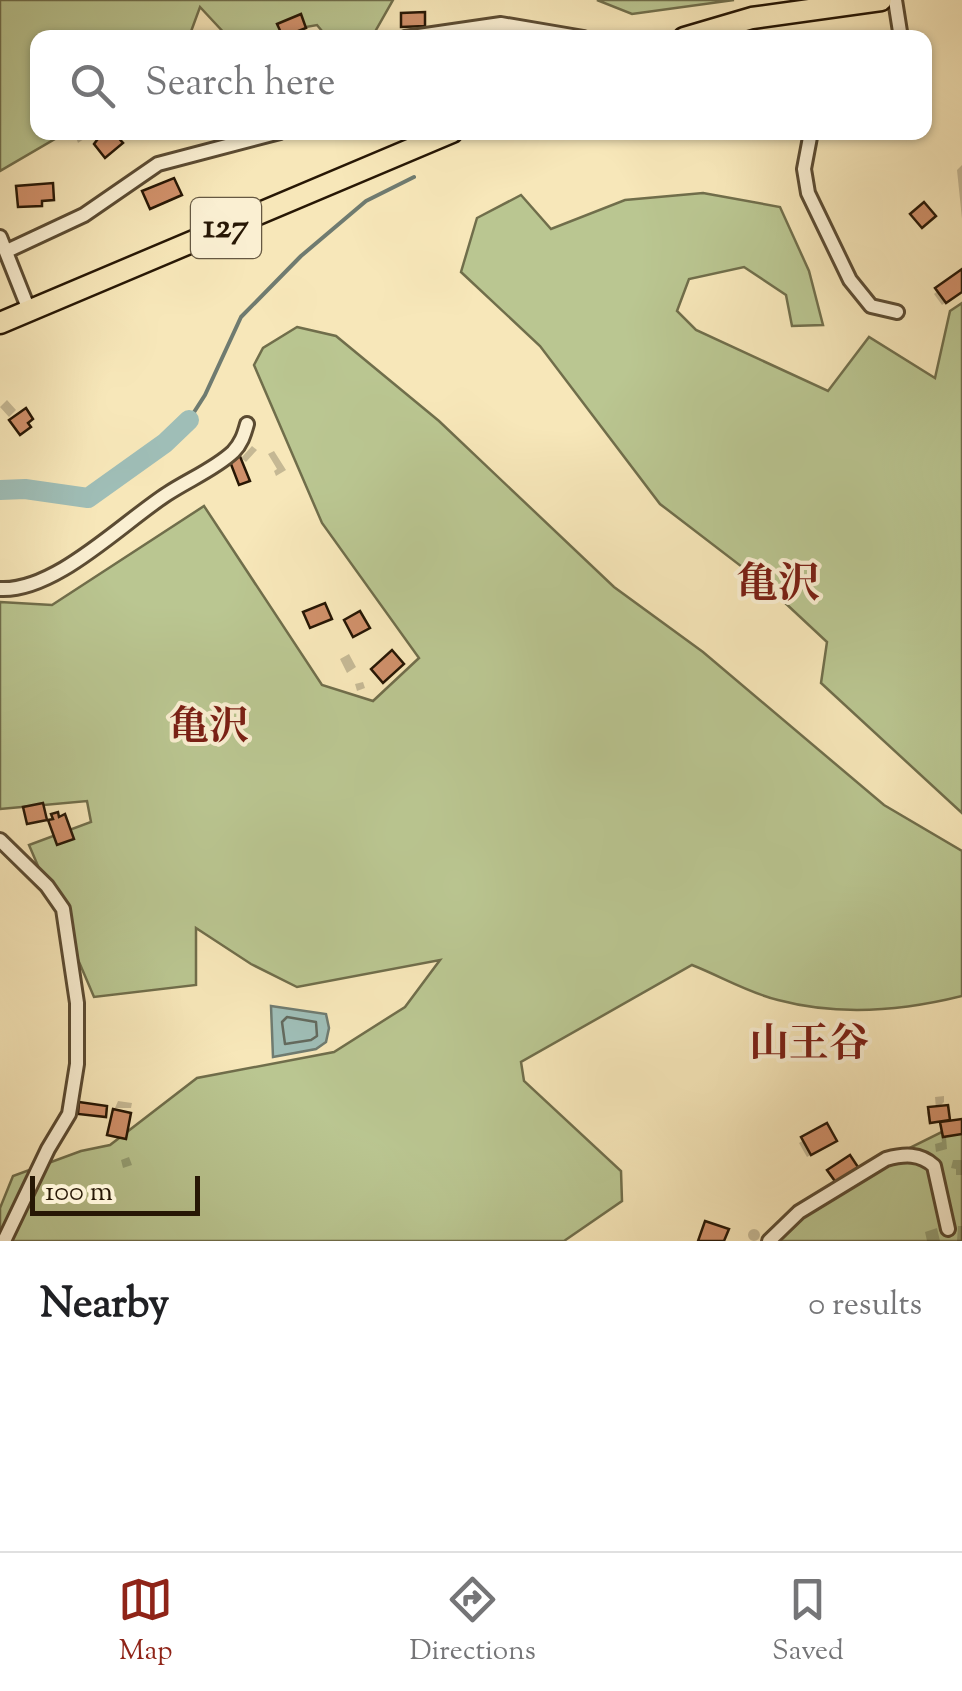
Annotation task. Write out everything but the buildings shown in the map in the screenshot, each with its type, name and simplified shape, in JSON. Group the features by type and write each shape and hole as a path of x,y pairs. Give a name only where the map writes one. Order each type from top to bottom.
{"highway":[{"path":"711,30 752,18 880,0"},
{"name":"127","path":"0,323 433,140"}],"street":[{"path":"895,0 900,30"},
{"path":"460,30 501,24 537,30"},
{"path":"7,251 84,216 158,164 250,140"},
{"path":"809,140 804,169 808,193 850,280 871,306 897,312"},
{"path":"0,237 29,310"},
{"path":"0,589 29,585 65,567 166,494 232,453 242,442 246,424"},
{"path":"0,840 47,886 63,909 77,1003 77,1064 69,1114 4,1241"},
{"path":"769,1241 799,1212 886,1159 902,1154 934,1166 948,1230"}],"green space":[{"path":"0,0 393,0 376,30 321,30 317,25 289,30 221,30 200,7 192,30 30,30 30,140 53,140 0,171"},
{"path":"597,0 734,0 632,14"},
{"path":"703,193 780,207 809,271 823,325 792,326 786,295 744,267 689,279 677,311 696,330 828,391 869,337 935,378 950,311 962,303 962,813 821,683 827,642 767,586 660,504 540,346 461,272 477,218 521,195 551,229 625,200"},
{"path":"297,327 336,336 439,421 614,587 703,652 884,805 962,851 962,996 893,1008 824,1008 767,997 692,965 521,1062 524,1081 621,1171 622,1201 564,1241 0,1241 0,1208 13,1176 81,1151 110,1145 197,1078 334,1052 405,1007 440,960 297,987 251,964 196,928 196,985 94,997 29,845 91,822 87,801 0,809 0,602 52,605 204,506 322,685 373,701 419,658 322,523 254,365 263,348"},
{"path":"962,1122 962,1241 778,1241 783,1226 839,1183"}],"water":[{"path":"271,1006 326,1014 326,1042 316,1049 273,1057"}],"waterway":[{"path":"189,420 205,395 241,317 301,256 366,201 414,177"},
{"path":"0,490 25,489 88,498 165,443 189,420"}],"district":[{"name":"亀沢","path":"778,587"},
{"name":"亀沢","path":"209,729"},
{"name":"山王谷","path":"809,1046"}]}
